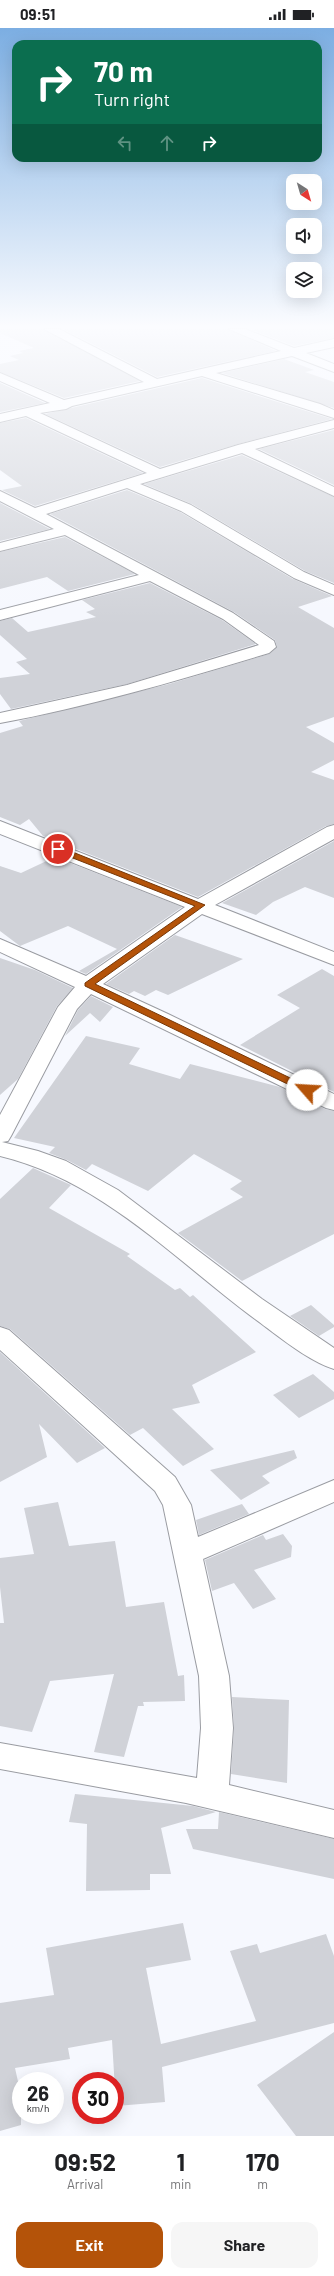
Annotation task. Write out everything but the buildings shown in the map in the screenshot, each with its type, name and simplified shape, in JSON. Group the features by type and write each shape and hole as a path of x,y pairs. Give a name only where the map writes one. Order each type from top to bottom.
{"street":[{"path":"60,427 158,474"},
{"path":"33,513 243,448 321,427"},
{"path":"243,448 334,492"},
{"path":"128,484 186,508 299,575 334,590"},
{"path":"0,495 241,624 268,644 268,647 201,669 72,703 2,712"},
{"path":"0,548 65,531"},
{"path":"0,615 151,576"},
{"path":"0,826 334,959"},
{"path":"0,1136 68,1008 88,984 201,905 334,831"},
{"path":"0,945 88,984 334,1103"},
{"path":"0,1149 24,1153 64,1167 101,1188 150,1223 274,1322 334,1360"},
{"path":"0,1336 165,1484 177,1505 214,1676 217,1728 212,1794"},
{"path":"187,1554 334,1490"},
{"path":"0,1756 212,1794 334,1824"}],"route":[{"path":"58,849 201,905 88,984 161,1018 307,1090"}]}
